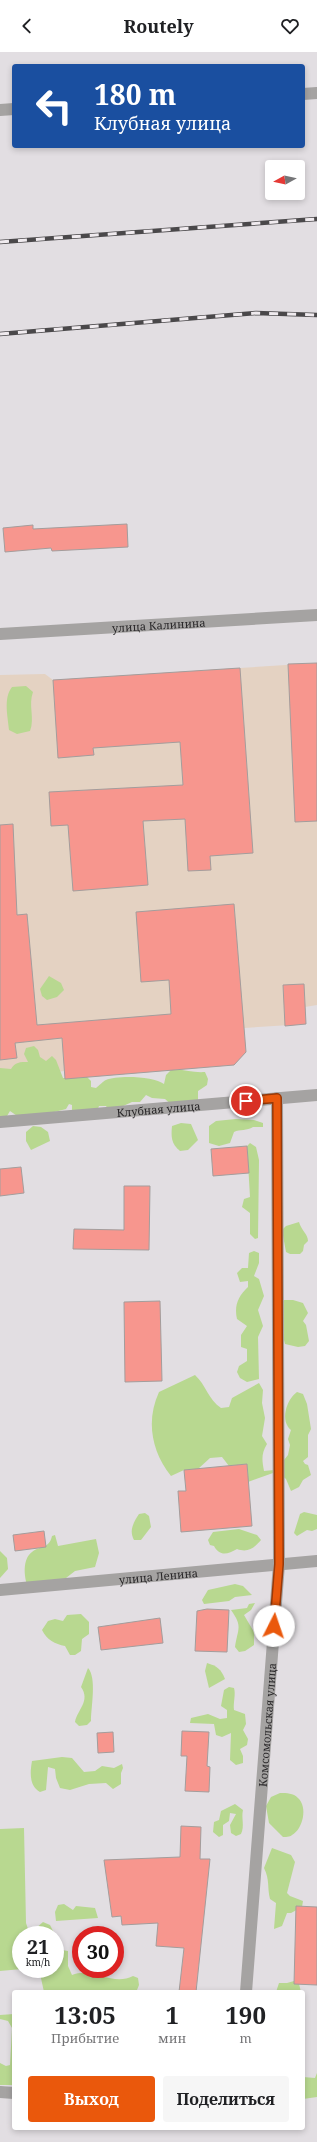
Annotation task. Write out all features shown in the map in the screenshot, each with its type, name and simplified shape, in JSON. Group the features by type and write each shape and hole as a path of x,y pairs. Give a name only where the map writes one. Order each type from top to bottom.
{"street":[{"path":"305,94 317,93"},
{"path":"0,110 12,109"},
{"name":"улица Калинина","path":"0,634 317,615"},
{"name":"Клубная улица","path":"0,1122 317,1095"},
{"name":"Комсомольская улица","path":"246,1990 279,1564 277,1098"},
{"name":"улица Ленина","path":"0,1590 317,1561"},
{"path":"0,2092 12,2093"}],"shaded area":[{"path":"317,663 317,1005 305,1007 306,1024 244,1028 246,1052 234,1065 65,1079 65,1071 0,1077 0,675 45,674 53,680"}],"green space":[{"path":"26,686 33,692 31,702 32,721 30,731 17,734 9,730 7,702 9,691 12,687"},
{"path":"49,976 61,983 64,990 57,997 47,1000 42,996 40,989"},
{"path":"34,1046 38,1050 40,1057 46,1061 52,1056 56,1060 63,1078 87,1077 91,1081 91,1087 96,1088 111,1078 118,1077 152,1079 164,1084 166,1075 171,1070 205,1072 208,1079 207,1085 198,1091 198,1101 174,1107 165,1099 152,1098 146,1095 140,1102 132,1102 110,1112 106,1106 99,1106 96,1114 79,1115 72,1110 72,1105 69,1104 66,1109 23,1120 10,1111 7,1116 0,1119 0,1068 11,1069 18,1063 28,1062 24,1054 26,1048"},
{"path":"236,1119 254,1120 263,1123 263,1127 253,1127 234,1132 230,1143 219,1146 209,1143 209,1126 216,1121"},
{"path":"181,1123 191,1124 198,1140 188,1150 180,1151 172,1140 172,1126"},
{"path":"33,1126 41,1127 48,1132 50,1141 31,1150 26,1141 26,1132"},
{"path":"250,1143 256,1147 259,1160 258,1238 255,1239 250,1234 250,1213 242,1207 244,1199 250,1197 247,1146"},
{"path":"299,1222 307,1236 308,1241 304,1245 303,1251 300,1254 290,1254 286,1252 282,1230 286,1226"},
{"path":"254,1251 259,1253 259,1263 254,1276 259,1279 264,1296 258,1310 263,1326 258,1337 259,1379 247,1382 240,1378 237,1372 239,1366 247,1361 247,1349 241,1347 241,1335 247,1326 237,1319 236,1310 239,1298 248,1287 248,1281 240,1282 237,1273 242,1268 248,1268 249,1253"},
{"path":"284,1300 293,1300 303,1303 308,1313 303,1321 306,1325 309,1341 305,1346 298,1347 285,1344 281,1304"},
{"path":"195,1375 213,1400 221,1408 229,1407 232,1398 259,1383 263,1390 262,1403 265,1418 262,1436 267,1444 263,1454 263,1467 264,1471 274,1470 273,1473 248,1482 247,1464 229,1466 222,1457 210,1458 198,1469 184,1470 171,1476 164,1466 155,1446 152,1424 155,1403 159,1392"},
{"path":"297,1392 303,1394 307,1404 311,1429 308,1435 308,1457 303,1461 308,1465 311,1475 303,1480 299,1487 291,1491 286,1479 281,1475 284,1460 288,1455 290,1445 288,1439 291,1430 285,1416 287,1405"},
{"path":"304,1512 317,1515 317,1529 312,1531 307,1530 297,1536 294,1533 300,1514"},
{"path":"145,1513 149,1516 151,1527 141,1540 134,1540 132,1533 133,1524 139,1514"},
{"path":"239,1529 257,1535 261,1540 248,1550 237,1549 224,1554 219,1552 214,1546 210,1545 208,1540 213,1532"},
{"path":"55,1535 58,1546 96,1539 99,1553 95,1567 75,1571 57,1585 28,1587 25,1574 25,1564 29,1555 35,1550 47,1545 52,1536"},
{"path":"0,1551 7,1558 8,1569 0,1578"},
{"path":"235,1584 243,1586 252,1595 235,1597 229,1601 204,1604 202,1600 208,1590"},
{"path":"255,1603 251,1610 244,1615 254,1632 254,1645 245,1651 239,1652 235,1647 239,1628 237,1620 231,1610 247,1608 249,1604"},
{"path":"81,1614 89,1622 89,1634 82,1639 81,1651 75,1655 70,1655 65,1646 52,1641 42,1630 48,1621 55,1619 63,1621 67,1615"},
{"path":"207,1663 218,1668 225,1679 209,1688 205,1671"},
{"path":"88,1668 91,1673 93,1685 91,1721 87,1725 79,1726 75,1722 85,1697 81,1687"},
{"path":"229,1687 234,1688 235,1690 234,1710 245,1714 246,1724 243,1730 248,1739 247,1745 240,1749 243,1756 243,1763 236,1765 230,1760 231,1733 222,1737 216,1735 214,1724 190,1723 191,1718 208,1714 220,1719 227,1718 227,1710 221,1706 224,1690"},
{"path":"62,1757 72,1758 84,1772 95,1771 102,1766 114,1768 122,1764 121,1784 113,1789 106,1783 89,1784 70,1790 60,1788 56,1778 55,1769 48,1767 46,1790 40,1792 36,1789 32,1782 32,1761"},
{"path":"280,1793 294,1795 301,1802 303,1807 303,1818 299,1828 289,1837 283,1837 269,1823 266,1806 271,1797"},
{"path":"235,1804 243,1810 243,1828 241,1834 236,1836 231,1833 230,1825 236,1814 230,1813 229,1821 223,1825 223,1835 219,1837 213,1832 214,1822 219,1820 221,1811"},
{"path":"24,1828 27,1926 12,1926 12,1970 0,1971 0,1829"},
{"path":"272,1848 291,1855 295,1862 287,1893 290,1896 303,1901 302,1907 291,1913 287,1913 282,1926 274,1929 276,1903 270,1899 267,1876 264,1868"},
{"path":"64,1904 73,1910 76,1906 95,1908 98,1918 56,1921 55,1912 58,1905"},
{"path":"43,1922 50,1926 38,1926"},
{"path":"64,1950 68,1951 68,1966 72,1978 125,1979 133,1976 138,1978 139,1985 137,1990 44,1990 41,1978 64,1978"},
{"path":"294,1981 294,1984 299,1984 300,1990 277,1990 279,1983"},
{"path":"12,2014 12,2028 8,2021 0,2019 0,2015"},
{"path":"12,2028 12,2085 0,2085 0,2063 6,2066 10,2065"},
{"path":"317,2073 317,2097 305,2099 305,2077 315,2078"}],"building":[{"path":"127,524 128,547 52,551 51,548 5,552 3,528 33,525 33,529"},
{"path":"317,663 317,821 295,822 288,664"},
{"path":"240,668 253,853 210,856 211,870 188,871 185,819 143,821 148,885 73,891 68,825 51,826 49,792 183,785 180,742 93,748 94,755 58,758 53,680"},
{"path":"13,824 17,915 27,914 37,1025 171,1014 169,980 141,982 136,912 234,904 246,1052 234,1065 65,1079 62,1038 15,1043 17,1058 0,1060 0,825"},
{"path":"304,984 306,1024 285,1026 283,985"},
{"path":"247,1146 249,1173 213,1176 211,1149"},
{"path":"21,1167 24,1193 0,1196 0,1169"},
{"path":"124,1186 150,1186 149,1250 73,1249 74,1229 124,1230"},
{"path":"160,1301 162,1381 125,1382 124,1302"},
{"path":"247,1464 252,1526 181,1532 178,1491 186,1491 184,1470"},
{"path":"44,1531 46,1547 15,1551 13,1535"},
{"path":"207,1609 229,1610 227,1652 195,1651 197,1611"},
{"path":"160,1618 163,1643 101,1650 98,1627"},
{"path":"182,1731 209,1732 207,1766 210,1767 209,1792 185,1791 187,1756 181,1756"},
{"path":"113,1732 114,1752 98,1753 97,1733"},
{"path":"181,1826 201,1827 200,1859 210,1859 196,1990 179,1990 184,1948 156,1946 158,1923 122,1925 121,1916 112,1917 104,1860 180,1857"},
{"path":"296,1906 317,1907 317,1985 294,1984"}],"railway":[{"path":"0,242 317,219"},
{"path":"0,334 256,313 317,315"}],"route":[{"path":"246,1101 277,1098 279,1564 274,1626"}]}
